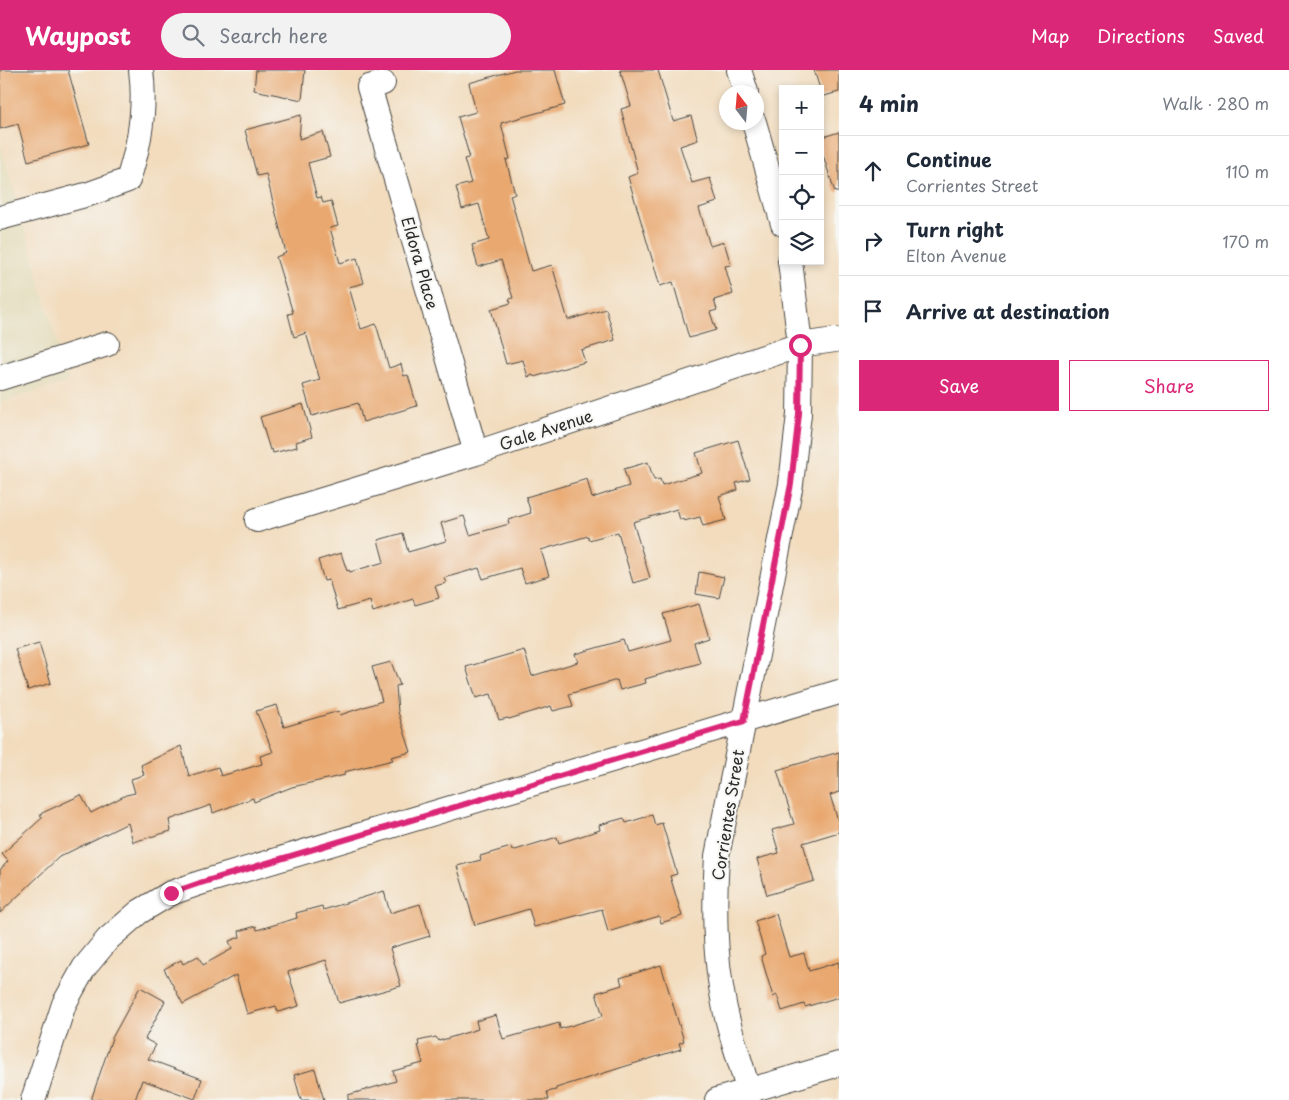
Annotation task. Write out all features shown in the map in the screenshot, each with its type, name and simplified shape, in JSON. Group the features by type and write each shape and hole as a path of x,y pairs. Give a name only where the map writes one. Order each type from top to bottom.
{"street":[{"path":"0,218 88,194 128,180 143,115 141,70"},
{"path":"739,70 744,85"},
{"name":"Eldora Place","path":"383,83 369,87 476,453"},
{"path":"756,130 782,220"},
{"name":"Corrientes Street","path":"749,1095 724,1005 716,954 714,909 717,856 791,484 799,414 800,345 790,265"},
{"name":"Gale Avenue","path":"257,520 476,453 800,345 834,340"},
{"path":"0,378 107,344"},
{"path":"32,1100 64,1004 84,968 108,939 139,912 171,893 839,692"},
{"path":"717,1100 749,1095 839,1064"}],"shaded area":[{"path":"0,143 68,382 0,402"}],"building":[{"path":"0,70 68,70 89,144 28,161 18,124 0,129"},
{"path":"256,70 305,70 302,100 254,90"},
{"path":"515,70 555,70 565,105 501,123 510,159 506,160 515,194 510,195 531,271 552,265 568,320 606,309 615,340 581,350 585,362 534,377 533,375 528,377 523,360 506,364 491,309 511,303 509,299 513,298 501,260 478,267 472,245 489,240 479,204 462,209 456,187 471,183 464,159 468,158 469,155 458,117 476,112 469,83"},
{"path":"620,70 658,70 673,121 691,116 698,140 680,146 692,183 710,178 717,202 699,208 710,246 724,242 731,265 725,266 733,294 714,300 717,310 710,312 716,330 689,338 673,282 660,286 628,177 638,173 621,109 631,106"},
{"path":"814,70 839,70 839,92 824,96 824,85 819,85"},
{"path":"301,115 299,139 323,132 330,157 308,163 317,198 321,197 323,203 331,201 338,226 330,228 340,263 357,258 364,283 349,287 361,329 376,324 389,368 401,364 404,376 408,375 417,406 363,422 358,403 312,416 303,385 320,380 306,333 294,337 288,314 293,313 276,257 286,253 266,174 257,176 245,130"},
{"path":"839,132 839,192 835,192 824,158 824,137"},
{"path":"303,404 312,437 296,442 297,447 273,453 272,449 270,450 260,417"},
{"path":"738,440 750,479 736,483 738,490 719,496 726,520 703,526 700,517 684,521 683,519 680,520 677,509 633,522 650,578 633,583 618,532 589,540 588,536 541,550 549,576 525,583 520,568 483,579 479,568 444,578 446,583 435,586 439,598 415,605 413,599 373,612 370,601 338,610 329,580 324,581 318,560 341,553 347,571 349,570 350,572 384,562 378,540 403,533 408,552 446,541 441,523 464,516 470,535 509,524 508,520 531,513 526,497 587,479 592,498 629,486 624,469 648,462 654,480 660,479 662,485 702,473 696,453"},
{"path":"699,572 724,577 719,598 696,594"},
{"path":"699,604 709,638 694,643 700,663 645,679 646,683 620,690 617,680 569,694 573,706 553,711 551,706 509,719 499,720 491,694 476,698 466,667 524,650 532,676 578,662 575,654 624,640 628,652 671,640 663,614"},
{"path":"39,642 51,683 28,690 15,649"},
{"path":"391,662 400,685 396,686 398,712 411,752 391,757 393,760 344,772 345,775 292,787 254,802 253,798 213,813 211,805 169,820 171,831 133,842 128,823 59,857 0,913 0,870 8,861 2,854 42,818 40,814 81,795 91,813 126,795 135,793 131,779 144,775 141,765 181,746 189,776 218,767 221,776 262,764 260,756 273,752 256,711 277,705 284,727 339,711 340,715 382,701 372,667"},
{"path":"839,752 839,792 830,795 839,824 839,832 803,843 814,881 767,895 757,859 779,853 772,830 794,824 777,770"},
{"path":"652,815 655,825 662,823 677,874 670,876 682,916 661,923 659,916 608,932 602,909 534,927 529,909 475,925 457,866 481,860 480,856 511,847 512,851 557,837 559,843 600,830 599,825 624,818 626,823"},
{"path":"384,891 390,913 420,904 430,936 390,948 401,986 339,1003 326,960 288,972 299,1006 278,1012 276,1006 247,1014 236,975 183,1004 164,969 181,960 183,964 198,956 203,965 232,949 229,941 240,937 239,931 256,926 257,930 297,918 296,913 322,906 323,910"},
{"path":"776,914 789,957 804,953 809,971 839,962 839,997 805,1007 804,1004 782,1011 777,995 773,997 761,956 765,954 755,921"},
{"path":"661,965 684,1041 679,1043 681,1049 556,1088 556,1090 547,1092 549,1100 348,1100 348,1095 396,1081 393,1071 423,1063 418,1041 436,1037 439,1041 478,1029 476,1021 496,1015 503,1039 559,1023 560,1029 603,1016 596,993 622,985 620,978"},
{"path":"140,987 165,1001 145,1039 156,1045 148,1059 202,1079 195,1099 142,1080 135,1100 91,1100 112,1038"},
{"path":"315,1069 324,1100 301,1100 294,1075"}],"route":[{"path":"171,893 744,721 791,484 799,414 800,345"}]}
